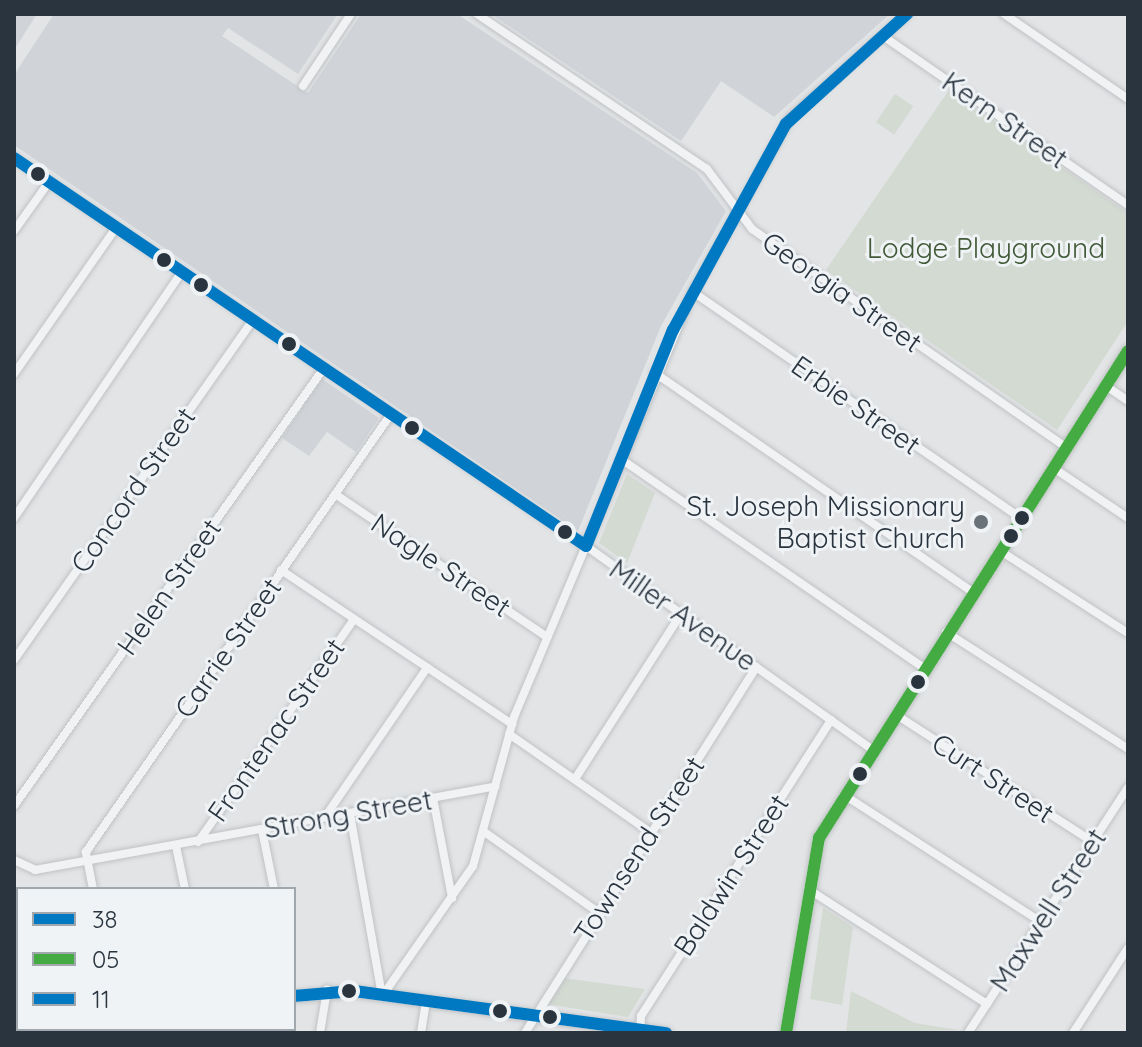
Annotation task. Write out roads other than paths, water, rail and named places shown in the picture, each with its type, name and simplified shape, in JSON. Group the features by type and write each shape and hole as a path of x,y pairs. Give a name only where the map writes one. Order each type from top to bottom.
{"main road":[{"path":"786,1033 816,845 971,591 1128,351"}],"street":[{"path":"303,86 351,14"},
{"name":"Georgia Street","path":"477,14 707,169 737,210 771,243 1066,447"},
{"path":"383,995 473,866 512,724 655,373 693,292 790,118 907,14"},
{"path":"1004,14 1128,99"},
{"name":"Kern Street","path":"883,36 1128,205"},
{"name":"Miller Avenue","path":"14,158 586,546 872,749"},
{"path":"14,231 49,182"},
{"path":"14,374 116,228"},
{"path":"14,518 182,272"},
{"name":"Erbie Street","path":"693,292 1019,517"},
{"name":"Concord Street","path":"14,660 253,320"},
{"name":"Helen Street","path":"14,806 324,368"},
{"path":"655,373 971,591"},
{"path":"1106,386 1128,401"},
{"name":"Carrie Street","path":"87,861 88,850 391,414"},
{"path":"621,459 923,667"},
{"path":"1052,467 1128,518"},
{"name":"Nagle Street","path":"335,494 547,637"},
{"path":"999,549 1128,633"},
{"path":"281,570 512,724"},
{"path":"575,779 681,614"},
{"name":"Frontenac Street","path":"198,842 354,619"},
{"path":"946,632 1128,749"},
{"name":"Townsend Street","path":"525,1033 531,1016 756,667"},
{"path":"325,817 427,668"},
{"name":"Curt Street","path":"894,714 1093,842"},
{"name":"Baldwin Street","path":"640,1031 641,1016 831,720"},
{"path":"509,734 650,832"},
{"name":"Strong Street","path":"14,860 35,870 495,786"},
{"name":"Maxwell Street","path":"968,1033 1128,788"},
{"path":"844,795 1041,922"},
{"path":"433,798 452,898"},
{"path":"350,814 383,995"},
{"path":"262,830 274,887"},
{"path":"483,831 598,912"},
{"path":"176,846 185,887"},
{"path":"87,861 93,887"},
{"path":"807,888 987,1004"},
{"path":"1073,1033 1128,948"},
{"path":"296,995 327,990 383,995 666,1033"},
{"path":"320,1033 327,990"},
{"path":"421,1033 426,1003"}],"place":[{"name":"St. Joseph Missionary Baptist Church","path":"981,522"}],"park label":[{"name":"Lodge Playground","path":"986,248"}]}
